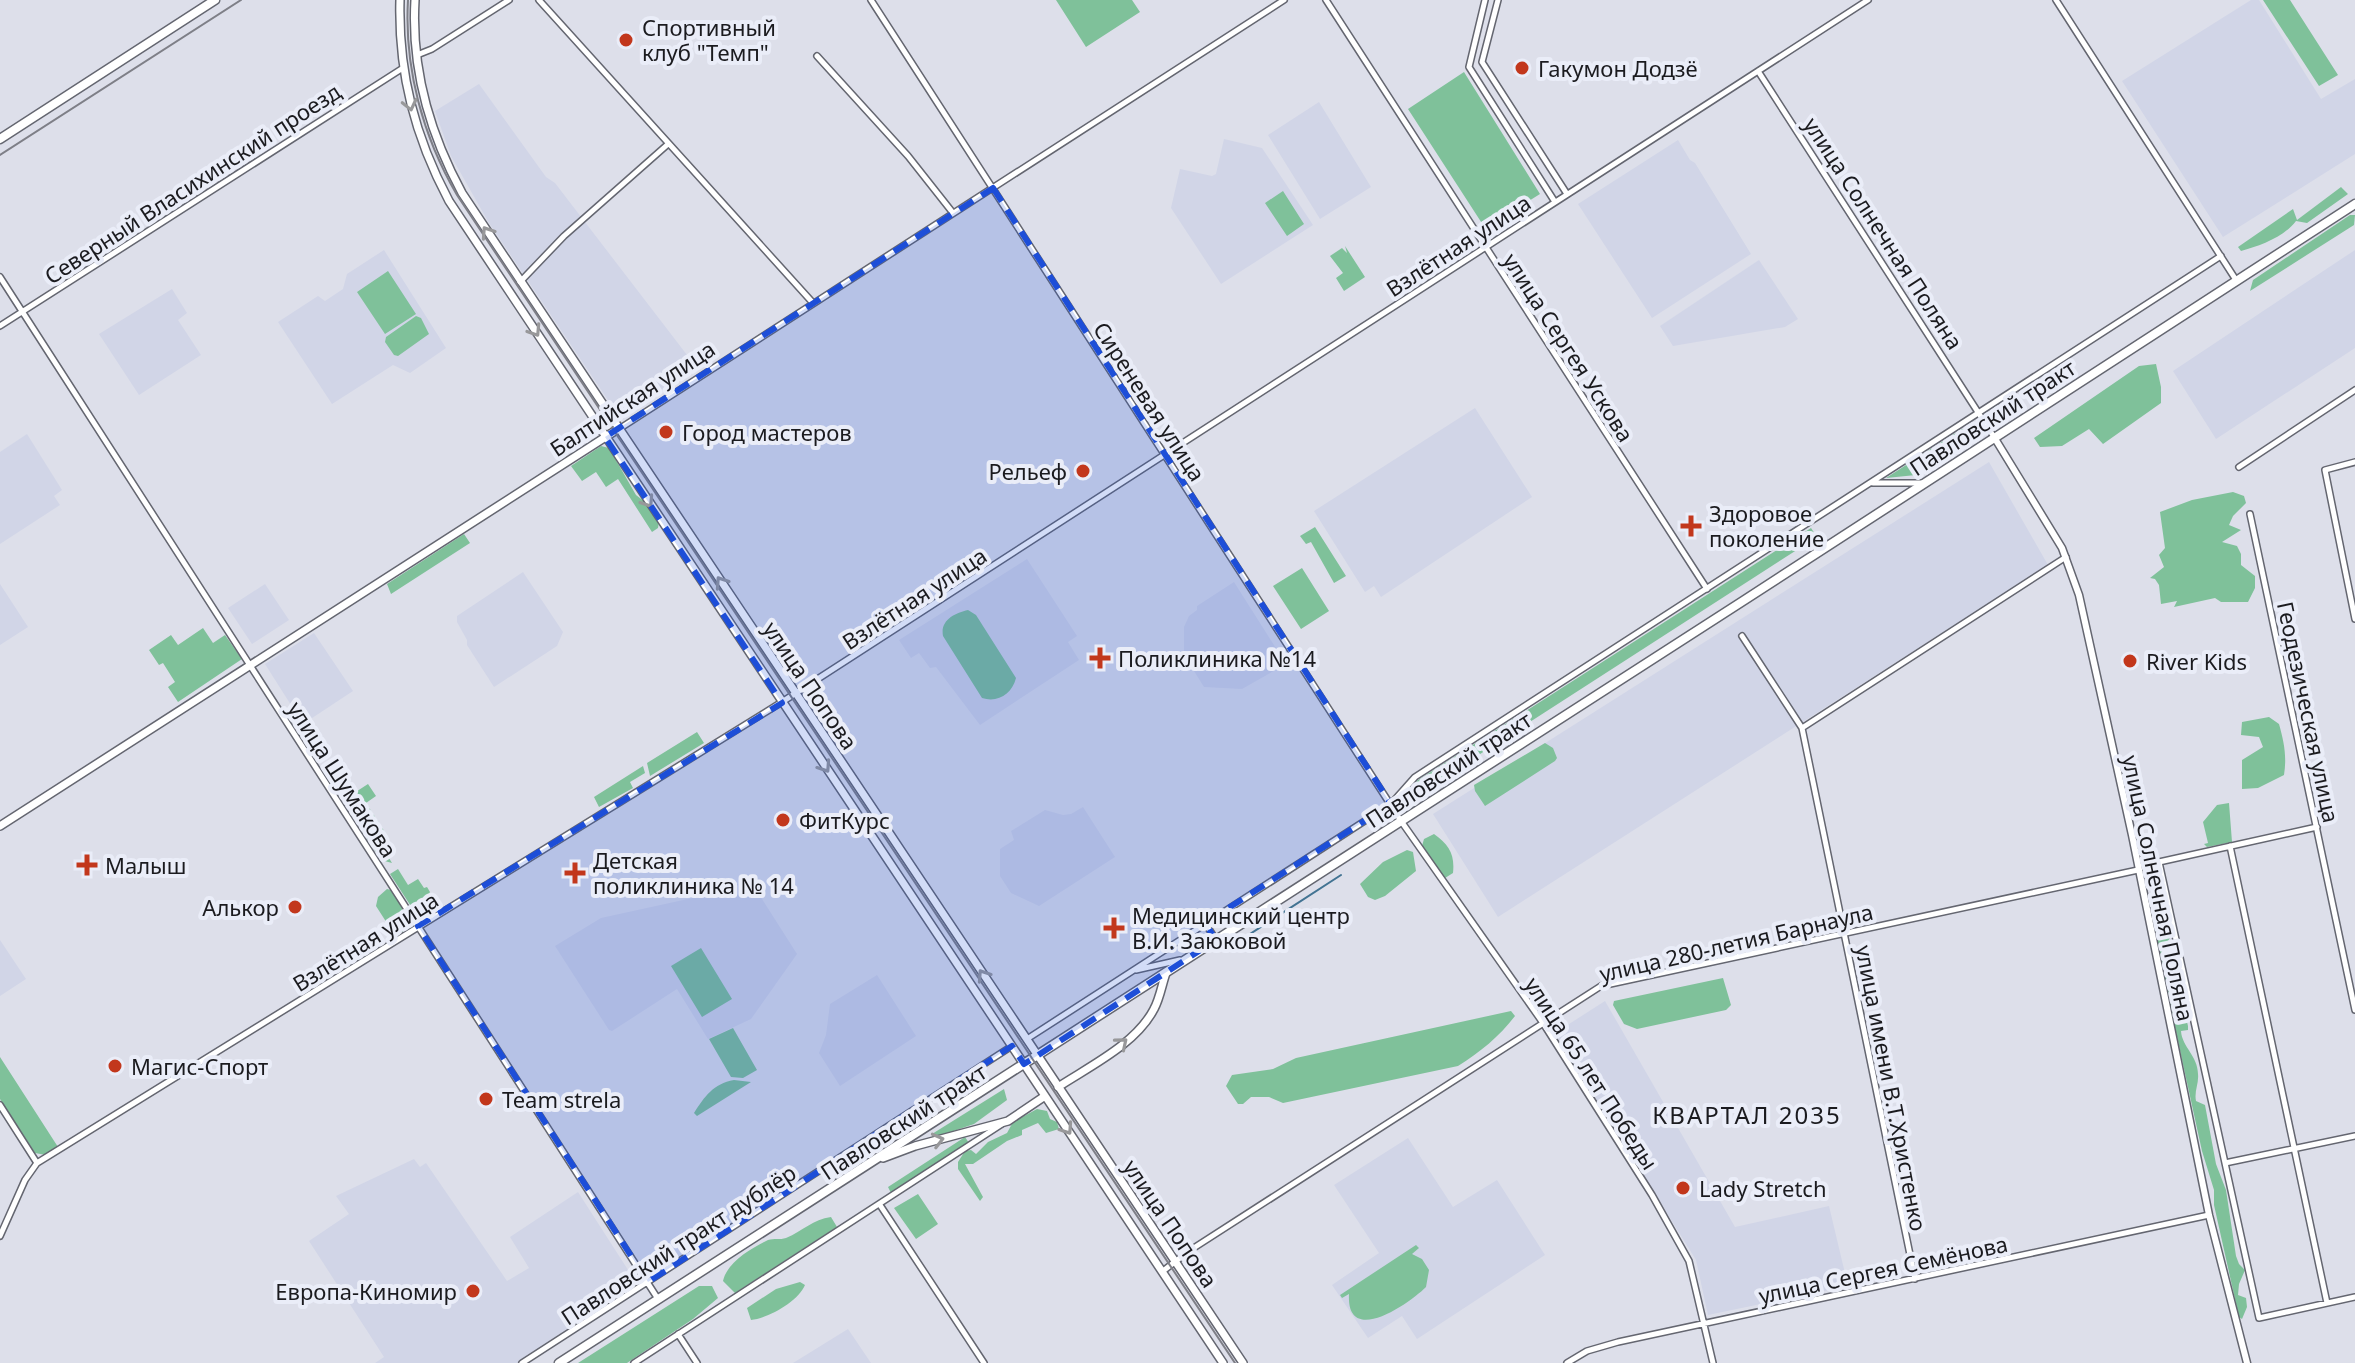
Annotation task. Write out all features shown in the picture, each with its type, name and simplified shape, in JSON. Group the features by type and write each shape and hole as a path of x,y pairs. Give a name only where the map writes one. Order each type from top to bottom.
{"main road":[{"path":"0,139 215,0"},
{"name":"улица Попова","path":"400,0 403,68 419,137 443,190 1223,1363"},
{"name":"улица Попова","path":"415,0 417,56 428,114 443,155 462,193 1243,1363"},
{"name":"Павловский тракт","path":"559,1363 2355,204"},
{"path":"580,399 593,390"},
{"name":"Балтийская улица","path":"0,826 618,429"},
{"path":"922,911 935,902"},
{"path":"1058,1087 1110,1053 1149,1018 1166,973"},
{"path":"870,1164 915,1146 1008,1121 1045,1096"},
{"path":"1119,1206 1132,1197"}],"street":[{"path":"417,56 509,0"},
{"path":"539,0 813,303"},
{"name":"Сиреневая улица","path":"871,0 1401,821"},
{"name":"Балтийская улица","path":"618,429 1284,0"},
{"name":"улица Сергея Ускова","path":"1326,0 1707,589"},
{"path":"1485,0 1469,67 1555,202"},
{"path":"1498,0 1482,62 1567,194"},
{"name":"Взлётная улица","path":"0,1236 25,1180 37,1163 795,694 1868,0"},
{"path":"2056,0 2236,280"},
{"path":"817,56 908,156 953,213"},
{"name":"Северный Власихинский проезд","path":"0,326 403,68"},
{"name":"улица Солнечная Поляна","path":"1758,71 1980,414 2066,557 2081,606 2209,1215 2247,1363"},
{"path":"1516,141 1528,133"},
{"path":"520,282 564,236 667,145"},
{"path":"1026,1040 1391,804 1415,777 2221,256"},
{"name":"улица Шумакова","path":"0,277 659,1300"},
{"path":"2239,467 2355,390"},
{"path":"2355,462 2325,470 2355,619"},
{"path":"1872,483 1923,483"},
{"name":"Геодезическая улица","path":"2250,514 2355,1010"},
{"path":"1802,728 2066,557"},
{"name":"улица имени В.Т.Христенко","path":"1742,636 1802,728 1915,1279"},
{"name":"улица 65 лет Победы","path":"1401,821 1543,1023 1652,1195 1689,1261 1713,1363"},
{"path":"2317,827 2159,862 2259,1318 2355,1297"},
{"path":"2230,846 2327,1303"},
{"name":"улица 280-летия Барнаула","path":"1163,1271 1601,986 1682,971 1844,932 2138,870"},
{"path":"1205,923 1216,940"},
{"path":"1131,971 1189,958"},
{"name":"Павловский тракт дублёр","path":"522,1363 1012,1046"},
{"path":"0,1105 37,1163"},
{"path":"634,1363 1008,1121"},
{"path":"2225,1163 2355,1136"},
{"path":"880,1205 984,1363"},
{"name":"улица Сергея Семёнова","path":"1567,1363 1587,1351 1704,1323 2209,1215"},
{"path":"678,1334 697,1363"}],"highlighted area":[{"path":"993,188 1391,804 1205,923 1216,940 1029,1061 1024,1064 1012,1046 648,1282 418,926 782,703 605,437"}],"shaded area":[{"path":"2251,0 2259,0 2321,99 2355,79 2355,154 2223,237 2122,81"},
{"path":"479,84 546,177 555,183 697,368 624,415 618,415 489,223 451,156 435,111"},
{"path":"1319,102 1371,187 1320,219 1268,135"},
{"path":"1224,139 1262,148 1313,225 1221,284 1171,208 1180,169 1212,176 1216,174"},
{"path":"1678,140 1751,254 1652,318 1578,204"},
{"path":"384,250 446,348 410,373 393,365 332,404 278,322 318,296 325,301 343,289 347,274"},
{"path":"2355,250 2355,348 2216,439 2173,371"},
{"path":"1759,260 1798,319 1785,327 1673,346 1660,326"},
{"path":"172,289 187,313 178,320 201,355 139,395 99,334"},
{"path":"1475,408 1532,497 1381,597 1374,586 1365,592 1314,511"},
{"path":"27,434 62,490 54,496 60,505 0,544 0,452"},
{"path":"1989,462 2048,565 1498,917 1433,814"},
{"path":"1027,559 1077,636 1068,642 1079,660 980,725 936,667 930,668 919,653 911,658 899,640"},
{"path":"523,572 563,632 557,646 494,687 467,645 457,616"},
{"path":"1234,582 1286,664 1242,689 1204,687 1184,655 1184,627 1197,606"},
{"path":"0,584 28,627 0,645"},
{"path":"265,584 289,620 252,644 228,608"},
{"path":"314,633 353,691 303,724 265,664"},
{"path":"1083,807 1115,857 1039,906 1011,893 1000,876 1000,849 1014,840 1011,831 1045,810 1063,815"},
{"path":"750,880 797,954 751,1019 708,1039 677,989 612,1031 609,1030 555,946 601,918 697,897"},
{"path":"0,940 26,979 0,996"},
{"path":"877,975 916,1036 840,1086 819,1053 826,1035 830,1004"},
{"path":"1605,1001 1735,1227 1829,1206 1848,1286 1708,1315 1696,1260 1555,1033"},
{"path":"1408,1138 1453,1207 1497,1180 1545,1255 1417,1339 1402,1316 1368,1338 1332,1285 1379,1253 1334,1185"},
{"path":"414,1159 420,1167 426,1163 507,1281 529,1268 510,1237 578,1192 639,1287 521,1363 375,1363 384,1357 309,1241 349,1214 336,1196"},
{"path":"848,1329 871,1363 793,1363"}],"green space":[{"path":"1056,0 1132,0 1140,12 1086,47"},
{"path":"2263,0 2290,0 2338,75 2319,86"},
{"path":"1464,72 1540,194 1485,228 1408,109"},
{"path":"2341,187 2348,194 2307,223 2296,221 2285,232 2264,244 2241,251 2238,247 2293,209 2297,220"},
{"path":"1283,191 1304,224 1287,236 1265,203"},
{"path":"2350,215 2355,215 2354,225 2250,291 2253,280"},
{"path":"1345,246 1365,277 1344,291 1336,278 1343,273 1330,256 1342,248 1347,253"},
{"path":"388,271 416,314 385,334 357,292"},
{"path":"416,316 421,318 429,334 398,356 394,355 385,342 386,337"},
{"path":"2156,364 2161,403 2103,444 2089,429 2062,446 2040,447 2034,438 2139,366"},
{"path":"1962,429 1971,435 1970,440 1916,475 1886,478"},
{"path":"601,446 609,448 636,495 659,522 658,528 652,532 618,479 606,487 596,472 582,481 571,466"},
{"path":"2233,492 2244,496 2246,503 2229,525 2241,530 2222,542 2237,546 2241,565 2255,576 2255,588 2248,602 2221,602 2215,598 2174,607 2177,601 2161,604 2159,585 2150,578 2164,567 2159,555 2165,548 2160,512 2192,500"},
{"path":"1315,527 1346,576 1334,583 1311,542 1306,544 1300,536"},
{"path":"1811,528 1817,537 1418,794 1412,784"},
{"path":"464,534 470,543 391,594 387,584"},
{"path":"1302,568 1329,611 1301,629 1273,586"},
{"path":"968,610 976,615 1016,678 1011,689 999,698 982,698 943,636 946,622"},
{"path":"203,628 213,643 225,635 242,659 178,702 168,687 175,682 163,663 159,665 149,650 171,635 178,645"},
{"path":"2269,717 2279,724 2281,731 2284,775 2258,788 2242,789 2242,760 2263,747 2259,737 2241,735 2242,722"},
{"path":"697,732 704,743 650,776 647,763"},
{"path":"1545,743 1553,748 1557,758 1555,761 1485,806 1474,785"},
{"path":"643,766 645,773 630,782 633,788 599,807 594,797"},
{"path":"368,784 376,796 366,803 386,834 378,840 392,863 381,860 356,821 360,816 348,797"},
{"path":"2229,803 2232,842 2207,847 2204,844 2208,843 2203,822 2217,805"},
{"path":"1434,834 1452,855 1453,873 1445,878 1439,877 1422,846 1424,839"},
{"path":"1407,850 1413,852 1416,871 1385,896 1375,900 1368,897 1360,884 1383,862"},
{"path":"398,869 408,885 418,879 430,892 416,906 419,911 416,914 390,874"},
{"path":"387,889 391,890 410,920 410,926 402,932 392,931 376,906 378,897"},
{"path":"2155,902 2161,905 2166,917 2170,938 2163,948 2168,970 2177,972 2188,1026 2188,1030 2181,1031 2182,1037 2197,1068 2196,1101 2205,1105 2216,1164 2226,1190 2236,1256 2245,1270 2238,1295 2246,1298 2247,1307 2242,1319 2239,1317 2214,1205 2214,1190 2202,1151 2155,936 2151,906"},
{"path":"701,948 732,999 702,1017 671,966"},
{"path":"1723,978 1731,1005 1726,1010 1637,1029 1624,1024 1613,1005 1614,1001"},
{"path":"1511,1011 1515,1016 1502,1031 1458,1066 1283,1103 1269,1097 1251,1097 1238,1104 1226,1086 1232,1075 1273,1069 1296,1058"},
{"path":"733,1028 757,1070 743,1078 731,1077 709,1039"},
{"path":"0,1057 58,1147 46,1155 35,1153 0,1099"},
{"path":"734,1080 751,1082 697,1116 694,1113 710,1092 720,1084"},
{"path":"1004,1089 1007,1100 974,1124 933,1138 932,1134"},
{"path":"1037,1109 1047,1111 1059,1129 1046,1133 1038,1123 1022,1130 1022,1135 1007,1141 973,1164 965,1164 983,1197 980,1201 958,1169 958,1162 965,1151 971,1150 976,1154 988,1142 1007,1133 1013,1122"},
{"path":"965,1137 969,1143 891,1193 888,1187"},
{"path":"918,1194 938,1224 916,1239 894,1208"},
{"path":"831,1217 837,1227 735,1293 723,1281 729,1268 755,1247 768,1240 786,1238"},
{"path":"1416,1245 1419,1248 1412,1254 1422,1259 1429,1270 1426,1287 1380,1317 1368,1320 1358,1318 1351,1310 1349,1294 1342,1298 1340,1295"},
{"path":"800,1282 805,1285 789,1303 774,1313 751,1320 747,1308 776,1289"},
{"path":"699,1286 712,1286 718,1298 693,1319 627,1363 578,1363"}],"waterway":[{"path":"1233,945 1341,875"}],"tram line":[{"path":"0,155 241,0"},
{"path":"408,0 409,51 418,101 434,150 457,195 1235,1363"}],"place":[{"name":"Спортивный клуб \"Темп\"","path":"626,40"},
{"name":"Гакумон Додзё","path":"1522,68"},
{"name":"Город мастеров","path":"666,432"},
{"name":"Рельеф","path":"1083,471"},
{"name":"Здоровое поколение","path":"1691,526"},
{"name":"Поликлиника №14","path":"1100,658"},
{"name":"River Kids","path":"2130,661"},
{"name":"ФитКурс","path":"783,820"},
{"name":"Малыш","path":"87,865"},
{"name":"Детская поликлиника № 14","path":"575,873"},
{"name":"Алькор","path":"295,907"},
{"name":"Медицинский центр В.И. Заюковой","path":"1114,928"},
{"name":"Магис-Спорт","path":"115,1066"},
{"name":"Team strela","path":"486,1099"},
{"name":"Lady Stretch","path":"1683,1188"},
{"name":"Европа-Киномир","path":"473,1291"}],"district":[{"name":"КВАРТАЛ 2035","path":"1747,1114"}]}
